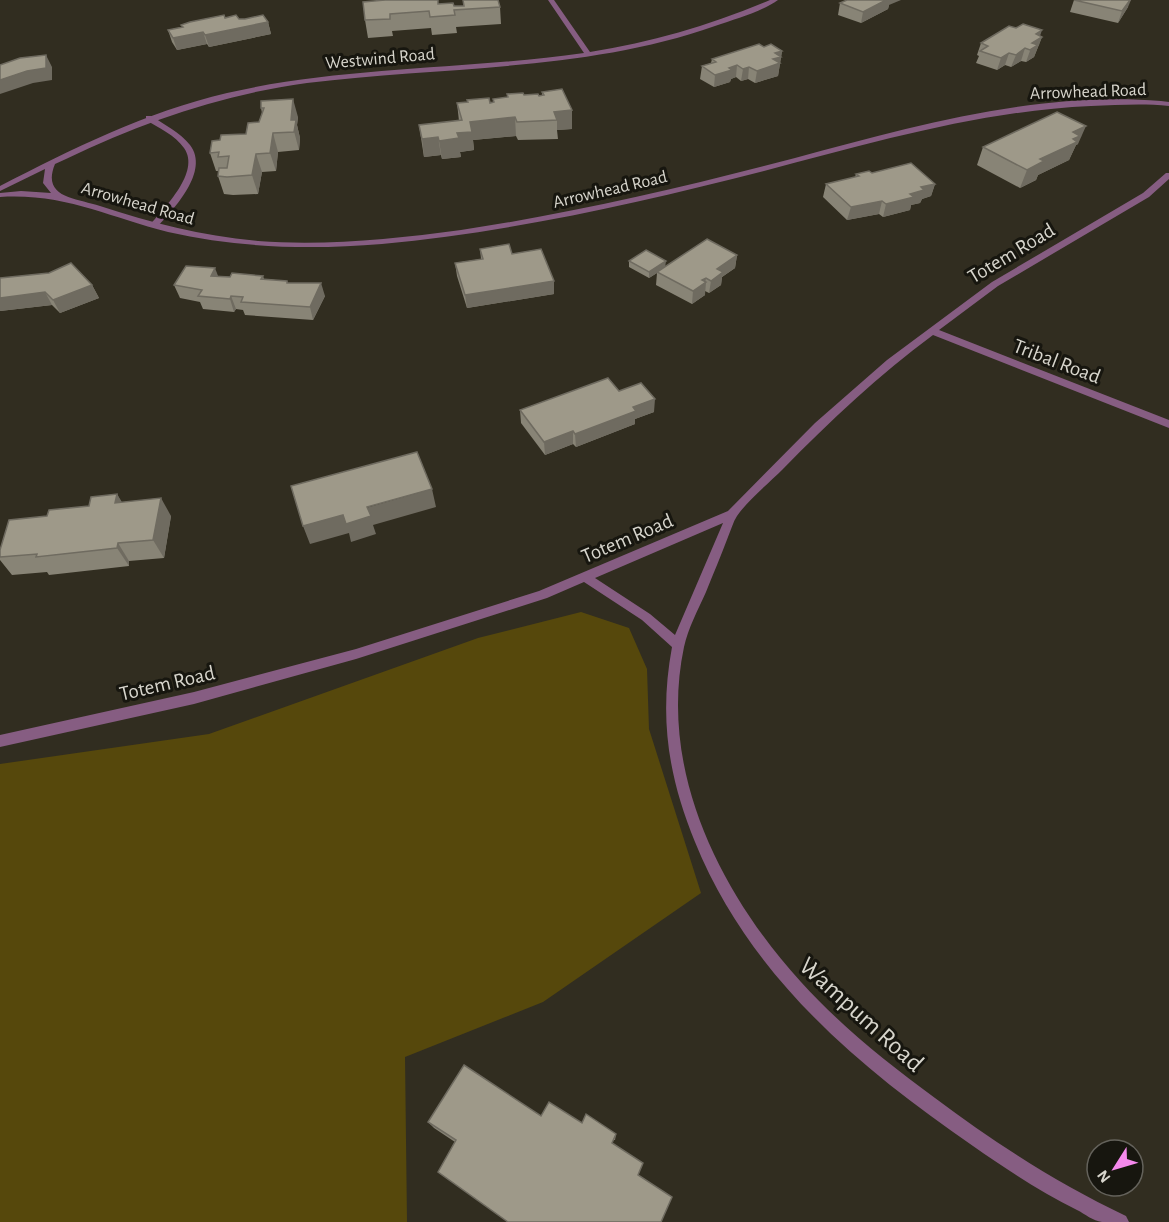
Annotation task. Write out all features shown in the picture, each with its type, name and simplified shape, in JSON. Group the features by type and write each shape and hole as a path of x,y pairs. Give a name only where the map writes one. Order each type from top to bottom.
{"street":[{"path":"550,0 588,54"},
{"name":"Westwind Road","path":"0,189 52,161 149,118 205,100 259,88 325,78 588,54 671,38 705,28 775,0"},
{"name":"Arrowhead Road","path":"0,195 29,193 57,195 154,225 195,235 257,243 326,245 408,240 490,229 558,216 727,178 984,114 1029,107 1087,103 1169,104"},
{"path":"149,118 182,141 189,151 192,165 179,197 154,225"},
{"name":"Arrowhead Road","path":"52,161 45,177 48,187 57,195"},
{"name":"Totem Road","path":"0,741 194,698 356,654 543,595 732,514 819,426 890,362 996,284 1146,195 1169,175"},
{"name":"Tribal Road","path":"932,331 1169,424"},
{"name":"Wampum Road","path":"732,514 678,645 672,712 674,749 681,786 705,855 726,894 751,934 782,974 821,1015 882,1070 994,1152 1120,1222"},
{"path":"585,577 646,617 678,645"}],"shaded area":[{"path":"581,612 629,628 647,669 649,729 701,893 543,1002 405,1057 407,1222 0,1222 0,764 209,734 478,638"}],"building":[{"path":"438,0 438,4 453,3 454,6 464,6 463,0 498,0 500,7 454,10 455,15 430,17 429,11 390,14 390,19 365,20 363,2"},
{"path":"847,0 886,0 863,12 840,3"},
{"path":"1074,0 1130,0 1122,11"},
{"path":"224,15 225,18 236,15 239,19 245,19 263,15 268,22 205,35 203,32 173,38 168,30 183,27 181,25 190,22"},
{"path":"1023,24 1042,30 1036,34 1042,37 1032,43 1038,45 1030,50 1025,48 1016,55 1009,53 1001,58 980,51 988,46 981,43 1009,26 1016,28"},
{"path":"759,44 764,47 771,44 782,51 775,53 781,57 773,59 780,63 757,71 749,67 743,69 737,65 729,68 732,70 715,75 702,66 716,62 712,59"},
{"path":"46,55 46,68 27,71 0,80 0,65 20,58"},
{"path":"562,89 572,110 554,112 557,120 517,122 515,117 470,122 472,132 457,133 459,138 439,141 438,137 422,139 419,125 462,120 457,103 489,98 490,103 494,102 493,99 508,97 507,94 523,93 539,96 544,95 542,92"},
{"path":"293,99 291,120 296,120 294,132 273,133 270,153 256,154 252,175 218,176 219,168 227,168 229,156 218,157 219,152 210,153 212,141 220,140 221,135 246,134 248,123 259,122 264,108 261,108 261,101"},
{"path":"1057,112 1086,126 1073,132 1080,136 1073,139 1077,142 1040,159 1044,161 1027,170 983,147"},
{"path":"911,163 935,184 921,187 924,190 910,194 914,197 886,204 882,201 851,207 826,184 859,176 856,174 869,171 872,173"},
{"path":"707,239 737,255 717,269 723,272 711,281 706,278 702,280 706,282 693,291 657,272"},
{"path":"509,244 512,254 541,249 554,281 465,295 455,263 483,259 480,249"},
{"path":"646,250 666,261 649,272 629,261"},
{"path":"71,263 92,285 53,300 45,292 0,298 0,278 49,273"},
{"path":"186,266 215,268 211,276 230,277 232,273 263,276 261,279 287,281 287,283 321,283 310,307 241,302 243,297 231,296 230,299 198,296 202,290 174,285"},
{"path":"608,378 619,391 641,383 655,399 633,407 636,411 575,434 573,431 544,442 520,410"},
{"path":"417,452 432,489 367,507 371,516 346,524 343,515 303,526 291,486"},
{"path":"117,494 115,503 161,498 153,540 118,543 117,548 36,557 37,554 0,557 9,520 47,516 49,510 89,506 91,497"},
{"path":"464,1065 541,1116 549,1102 582,1123 586,1114 616,1134 612,1143 643,1163 638,1175 672,1197 661,1222 508,1222 438,1172 456,1140 428,1122"}]}
